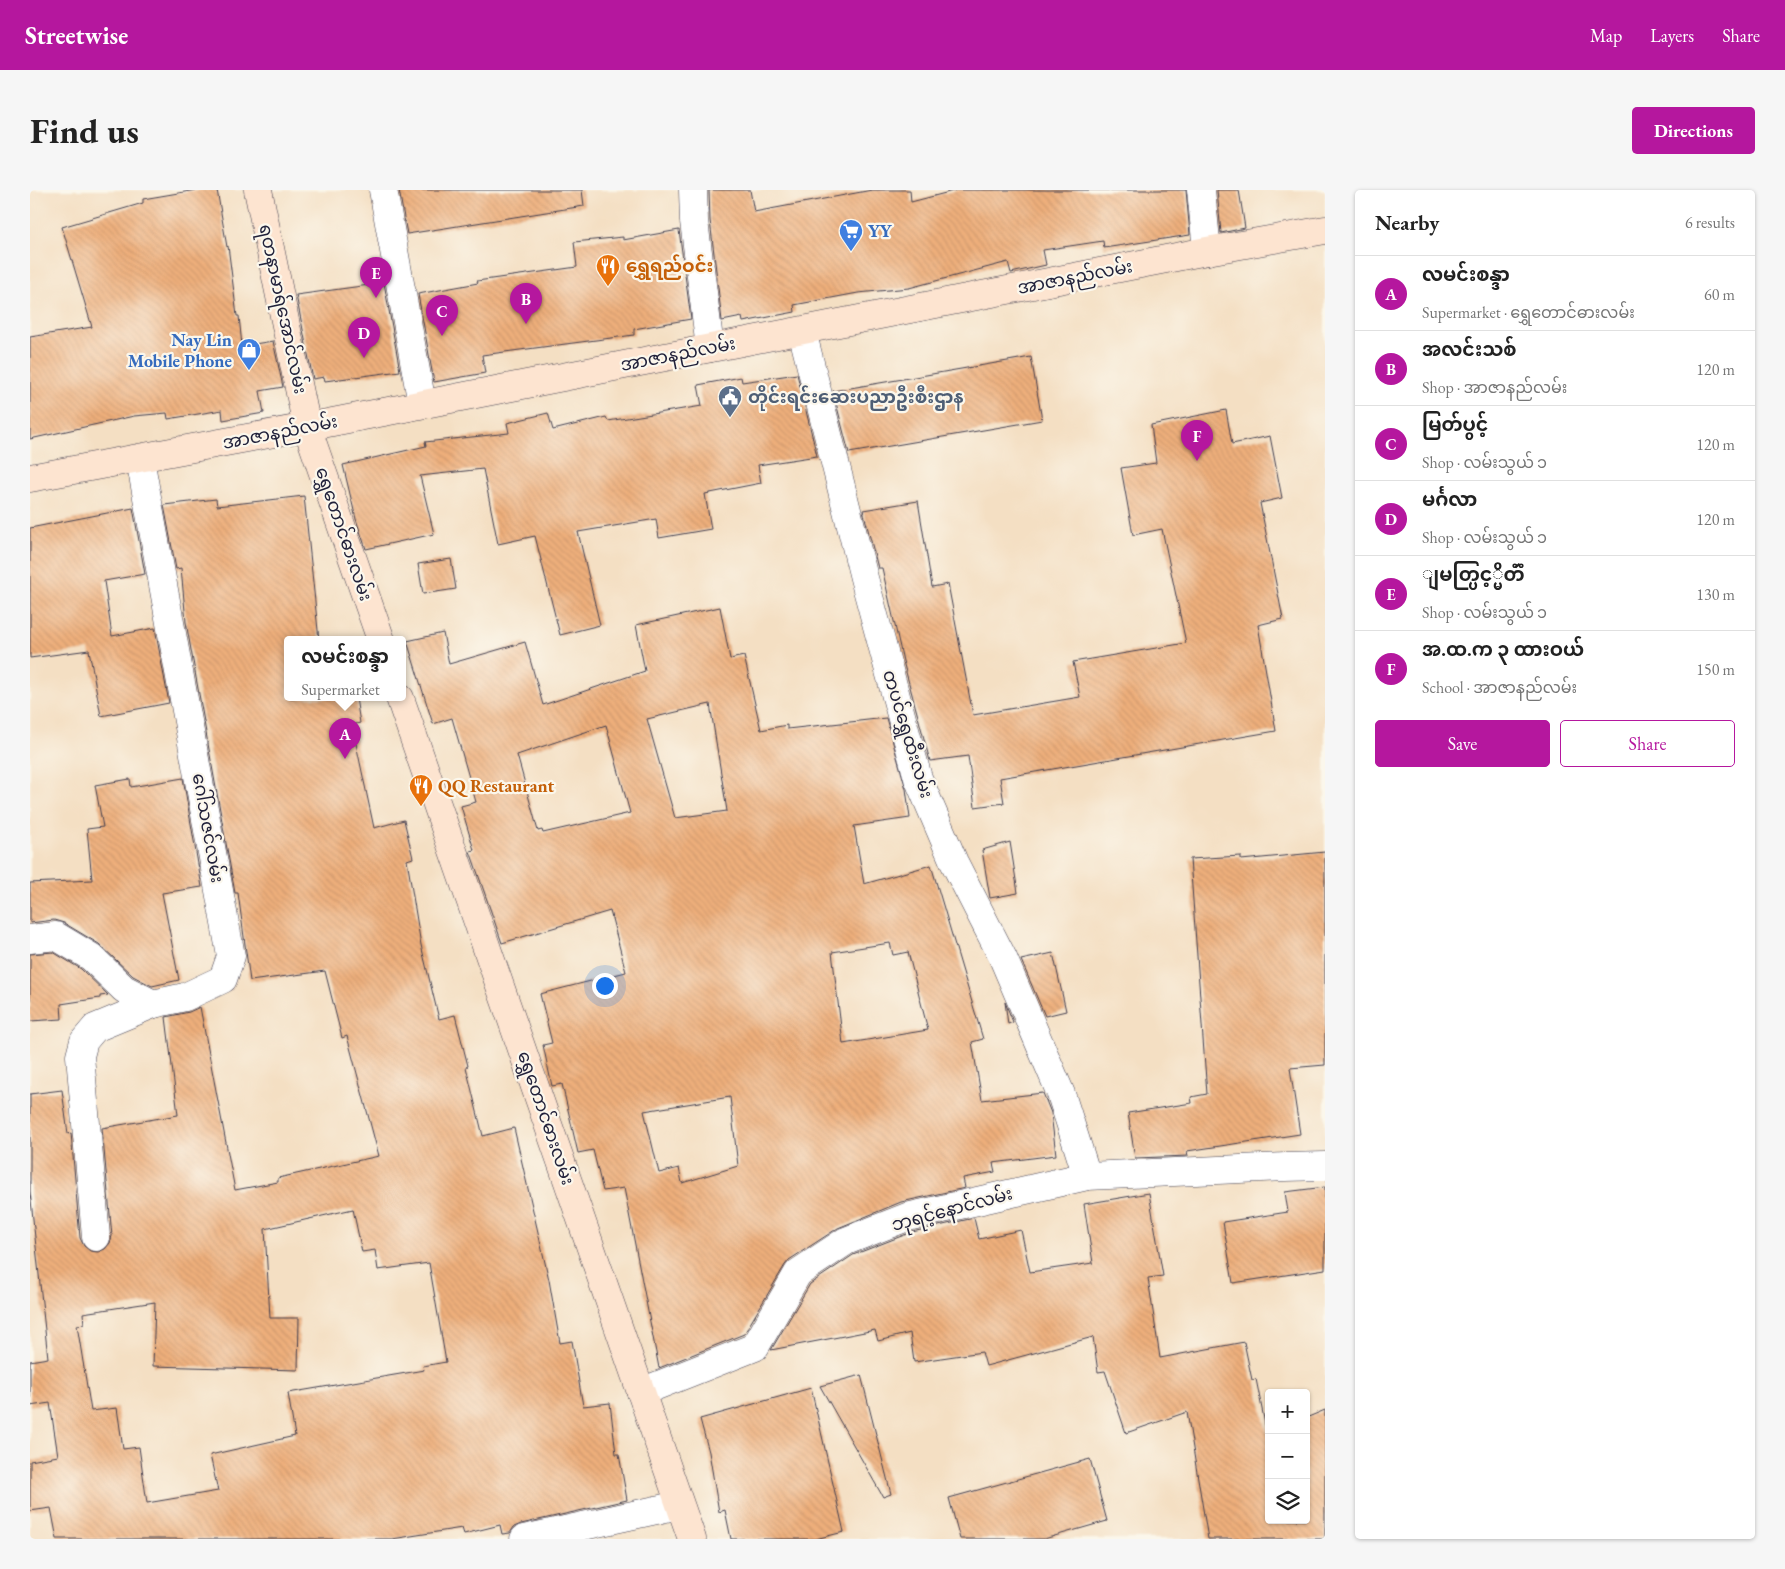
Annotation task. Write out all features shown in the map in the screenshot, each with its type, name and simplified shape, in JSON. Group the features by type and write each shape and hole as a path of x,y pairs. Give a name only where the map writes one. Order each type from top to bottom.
{"street":[{"name":"ရတနာမာရ်အောင်လမ်း","path":"258,190 307,427"},
{"path":"383,190 422,404"},
{"path":"693,190 694,221 710,348"},
{"path":"1201,190 1207,251"},
{"name":"အာဇာနည်လမ်း","path":"30,478 140,459 1207,251 1325,230"},
{"name":"တပင်ရွှေထီးလမ်း","path":"802,331 918,778 954,862 1003,958 1061,1094 1087,1176"},
{"name":"ရွှေတောင်ဓားလမ်း","path":"307,427 380,636"},
{"name":"ဂေါ်သဇင်လမ်း","path":"140,459 231,956 223,979 185,996 153,1004"},
{"name":"ရွှေတောင်ဓားလမ်း","path":"401,701 692,1539"},
{"path":"30,939 56,936 90,957 124,990 153,1004"},
{"path":"96,1237 80,1056 84,1041 95,1028 153,1004"},
{"name":"ဘုရင့်နောင်လမ်း","path":"641,1392 755,1347 798,1273 846,1241 907,1217 1087,1176 1285,1166 1325,1166"},
{"path":"524,1539 679,1505"}],"building":[{"path":"196,190 217,190 228,246 242,346 273,341 283,387 260,391 264,413 223,420 222,410 168,419 167,413 134,416 30,439 30,337 92,327 62,227 143,203 143,199"},
{"path":"399,190 582,190 584,206 407,234"},
{"path":"709,190 750,190 754,212 872,190 910,190 911,202 957,190 1186,190 1190,235 1104,248 1103,241 1043,250 1046,265 1011,273 1008,262 909,288 858,293 794,305 795,312 743,322 742,317 722,321 710,220"},
{"path":"1217,190 1239,190 1245,228 1221,233"},
{"path":"679,230 691,319 634,329 634,335 482,355 485,373 434,382 418,294 478,283 477,281 577,267 574,242 623,237 623,240"},
{"path":"384,283 400,371 325,381 324,377 313,379 296,295"},
{"path":"1031,357 1042,420 849,453 833,391"},
{"path":"797,374 817,456 758,465 761,483 705,494 711,529 659,538 656,519 578,532 600,625 560,635 535,536 498,544 483,469 420,476 434,534 366,549 356,519 343,465 426,446 425,442 509,433 507,423 548,413 553,430 606,417 608,421 702,406 698,385 741,377 742,382"},
{"path":"1226,410 1232,444 1270,436 1282,498 1260,503 1283,619 1258,625 1276,731 1000,778 1004,803 975,807 968,756 930,761 903,661 882,568 878,568 863,510 918,501 932,587 948,584 973,715 1080,697 1073,662 1186,643 1162,529 1133,535 1121,468 1156,463 1151,425"},
{"path":"304,496 319,636 284,636 284,701 356,701 360,723 352,725 374,828 404,820 413,858 407,860 421,945 439,1019 455,1015 483,1136 514,1128 549,1280 560,1343 572,1341 583,1406 610,1403 616,1454 619,1454 627,1500 521,1524 514,1527 510,1533 502,1534 500,1525 464,1534 462,1528 392,1539 57,1539 51,1508 30,1511 30,1461 58,1456 50,1403 30,1406 30,1361 48,1358 30,1191 30,1094 62,1090 68,1134 71,1133 80,1238 84,1246 90,1251 98,1252 105,1249 110,1243 112,1236 102,1128 178,1115 166,1017 189,1012 200,1007 235,1190 278,1182 278,1178 379,1156 347,1036 342,1038 325,971 250,981 238,893 235,893 186,622 181,568 176,569 164,505 216,499 217,506","holes":["353,1209 362,1252 375,1250 378,1270 429,1263 446,1362 423,1366 424,1370 288,1393 295,1436 210,1455 218,1491 147,1503 139,1447 123,1449 117,1408 91,1411 77,1325 84,1324 83,1313 155,1302 153,1366 298,1370 299,1318 270,1318 265,1229"]},
{"path":"133,508 145,574 104,581 112,636 155,628 169,703 101,716 89,650 30,658 30,528"},
{"path":"451,559 456,589 423,594 418,564"},
{"path":"720,607 730,659 744,656 761,730 787,725 787,729 886,718 906,789 910,818 854,826 864,884 931,865 983,1039 972,1042 982,1100 1043,1093 1051,1113 1056,1155 993,1163 995,1172 963,1178 965,1188 901,1202 838,1228 789,1260 744,1334 659,1368 624,1188 603,1191 593,1150 578,1153 562,1084 552,1086 543,1045 552,1043 540,994 626,972 610,911 502,943 470,851 474,850 461,806 476,802 452,718 433,724 407,641 443,633 449,664 525,642 543,705 645,671 636,625","holes":["710,704 727,811 675,818 647,719","606,725 630,813 543,833 542,830 538,831 517,755","890,943 893,955 908,952 928,1030 843,1044 832,952","730,1097 738,1166 682,1183 679,1168 659,1173 644,1111"]},
{"path":"183,778 202,887 162,893 179,980 152,986 133,976 99,944 64,923 54,920 30,923 30,883 92,880 87,829 103,827 95,785 130,779 131,787"},
{"path":"1010,842 1018,893 990,898 982,850"},
{"path":"1325,852 1325,1065 1290,1068 1300,1134 1187,1151 1188,1156 1135,1158 1128,1113 1192,1103 1191,1097 1207,1094 1190,859 1241,856 1241,860"},
{"path":"53,952 81,969 108,995 61,1004 62,1019 30,1021 30,954"},
{"path":"1053,953 1066,1011 1045,1016 1021,960"},
{"path":"1005,1002 1013,1022 1008,1024"},
{"path":"1325,1187 1325,1269 1233,1283 1223,1222 1288,1212 1285,1192"},
{"path":"1149,1193 1163,1276 1148,1278 1160,1358 1244,1342 1252,1380 1256,1379 1265,1424 1265,1524 1310,1524 1310,1416 1325,1410 1325,1539 1208,1539 1187,1412 1126,1433 1105,1371 1098,1372 1093,1337 986,1366 982,1352 914,1362 910,1333 878,1341 875,1330 771,1350 810,1284 853,1255 912,1232 974,1218 979,1239 1021,1230 1030,1272 1093,1263 1084,1204"},
{"path":"861,1375 891,1494 883,1497 820,1386"},
{"path":"811,1388 844,1532 815,1539 731,1539 725,1510 719,1512 709,1452 700,1419"},
{"path":"1090,1459 1107,1521 1044,1539 960,1539 949,1498"}],"place":[{"name":"YY","path":"851,252"},
{"name":"ရွှေရည်ဝင်း","path":"608,287"},
{"name":"ျမတ္ပြင့္မိတၱဴ","path":"376,298"},
{"name":"အလင်းသစ်","path":"526,324"},
{"name":"မြတ်ပွင့်","path":"442,336"},
{"name":"မင်္ဂလာ","path":"364,358"},
{"name":"Nay Lin Mobile Phone","path":"249,371"},
{"name":"တိုင်းရင်းဆေးပညာဦးစီးဌာန","path":"730,418"},
{"name":"အ.ထ.က ၃ ထားဝယ်","path":"1197,461"},
{"name":"လမင်းစန္ဒာ","path":"345,759"},
{"name":"QQ Restaurant","path":"421,807"}]}
